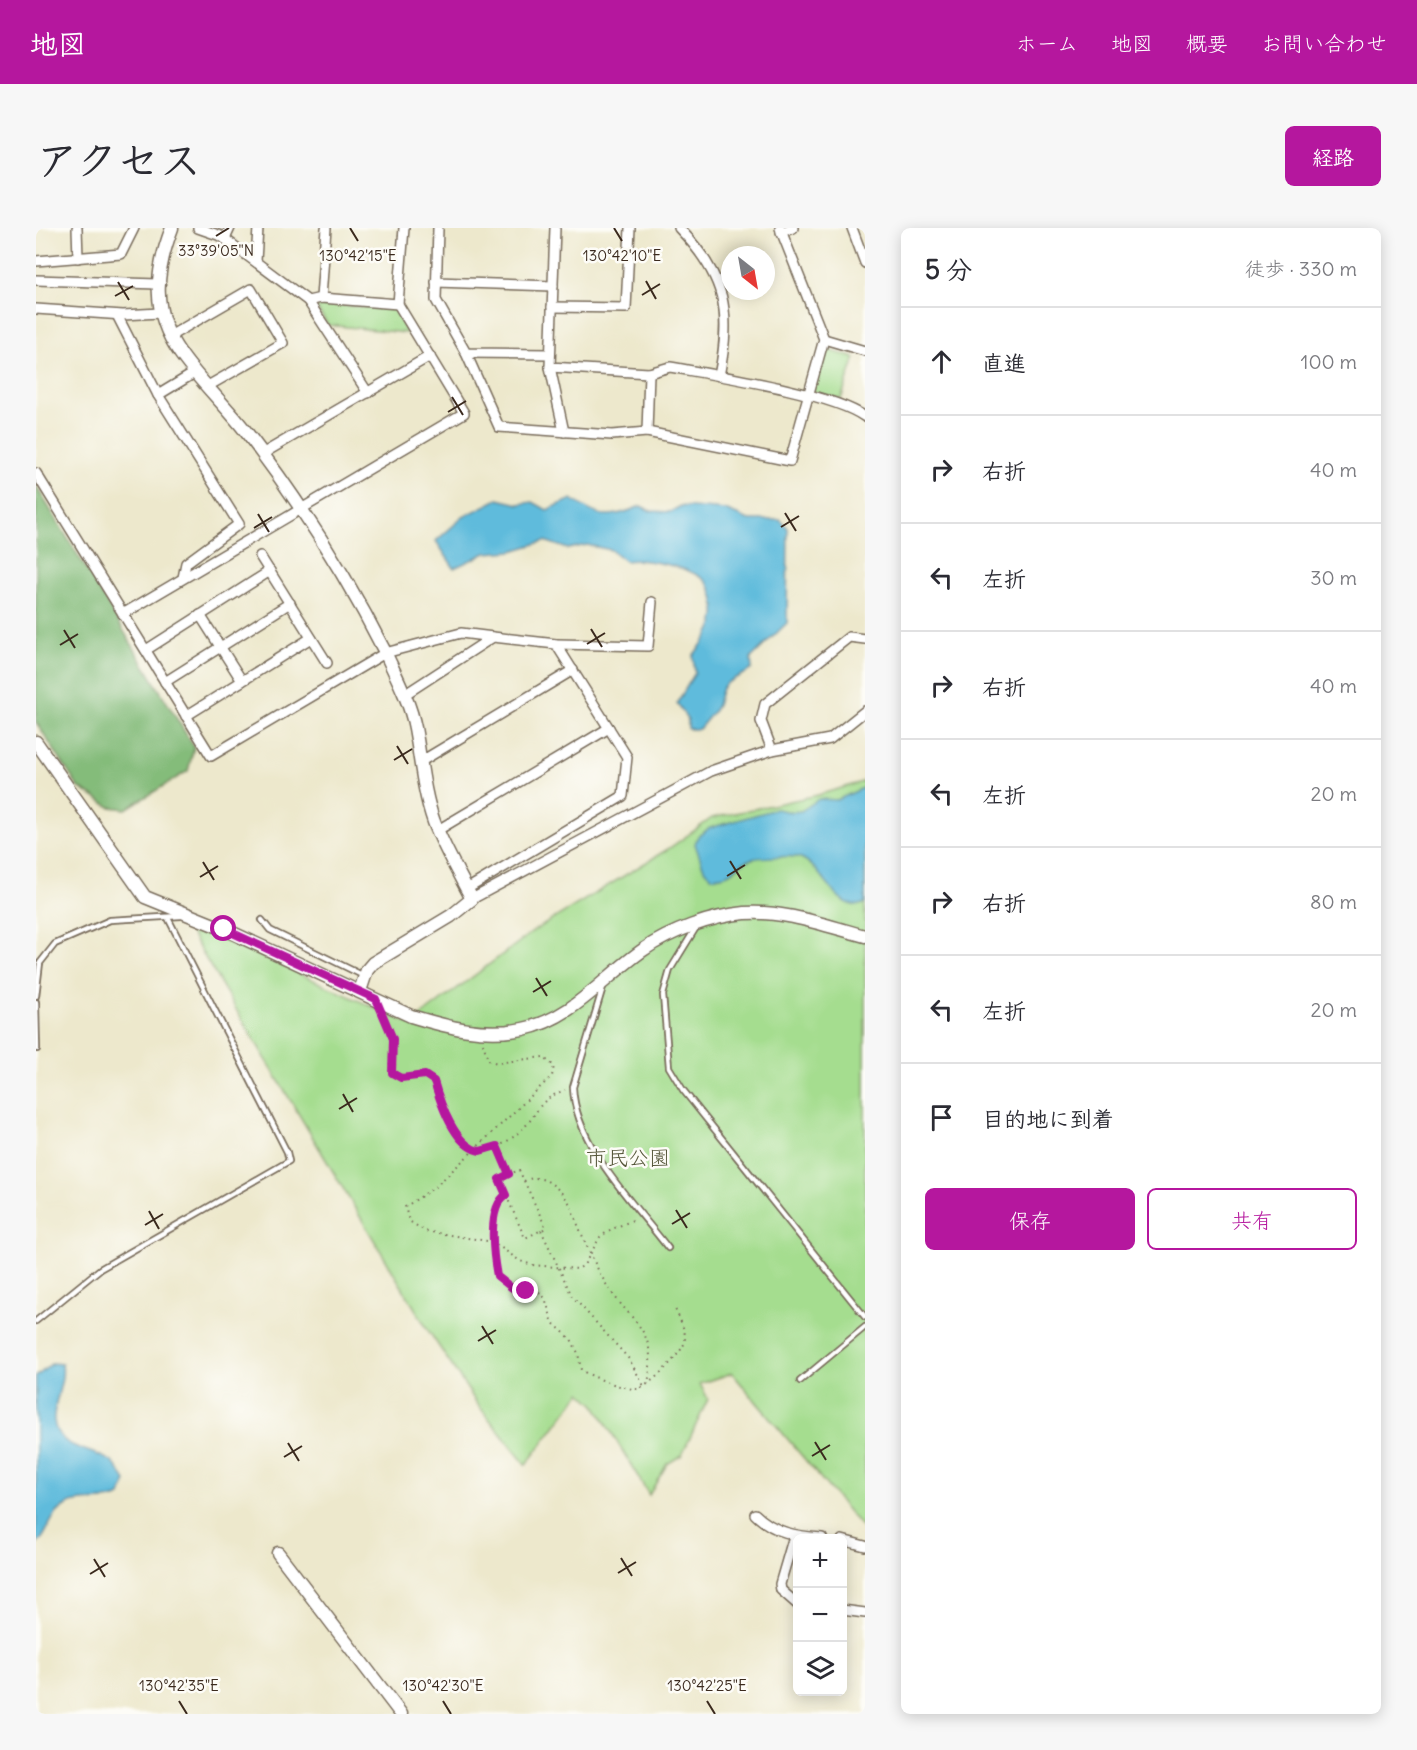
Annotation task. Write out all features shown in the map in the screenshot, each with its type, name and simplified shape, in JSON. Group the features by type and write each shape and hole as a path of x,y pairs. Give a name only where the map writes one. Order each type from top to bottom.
{"street":[{"path":"77,228 78,258"},
{"path":"36,261 121,254 134,228"},
{"path":"172,228 161,257 157,284 160,313 170,336 179,353 262,454 301,508 385,653 415,726 420,762 438,830 469,894"},
{"path":"198,228 225,239 308,301 368,393"},
{"path":"225,239 230,228"},
{"path":"256,261 258,228"},
{"path":"321,298 326,228"},
{"path":"123,614 464,413 398,304 404,228"},
{"path":"438,228 436,300 466,353 499,427 612,435 647,432 790,461 824,339 781,230 793,228"},
{"path":"555,228 550,367 564,432"},
{"path":"552,307 626,308 630,228"},
{"path":"680,228 708,261 727,315 726,343 719,376"},
{"path":"852,228 865,263"},
{"path":"36,280 157,284"},
{"path":"436,282 553,286"},
{"path":"170,336 251,289 283,343 208,386"},
{"path":"308,301 321,298 398,304"},
{"path":"36,309 117,315 160,313"},
{"path":"117,315 158,395 239,524 186,562 183,578"},
{"path":"824,339 865,351"},
{"path":"466,353 550,354"},
{"path":"262,454 430,356"},
{"path":"550,367 649,373 670,367 807,396 855,410 865,417"},
{"path":"158,395 196,372"},
{"path":"647,432 649,373"},
{"path":"36,473 211,756 385,653 460,633 556,644 648,646 652,602"},
{"path":"260,556 327,663"},
{"path":"146,650 270,572"},
{"path":"165,682 290,603"},
{"path":"200,615 242,681"},
{"path":"404,695 493,637"},
{"path":"772,750 761,721 765,704 849,637 865,639"},
{"path":"186,716 311,638"},
{"path":"360,991 367,970 380,957 451,916 469,894 623,796 627,757 556,644"},
{"path":"420,762 573,670"},
{"path":"469,894 711,771 772,750 830,739 865,711"},
{"path":"438,830 609,728"},
{"path":"36,742 145,897 190,914 411,1016 440,1025 482,1031 522,1029 540,1024 603,984 643,949 666,936 745,913 764,914 865,936"},
{"path":"755,1514 770,1528 793,1536"},
{"path":"793,1539 780,1584 781,1590 793,1601"},
{"path":"847,1541 865,1546"},
{"path":"278,1553 400,1714"},
{"path":"847,1611 865,1613"}],"lane":[{"path":"36,996 40,963 55,944 110,920 168,918 190,914"},
{"path":"36,1321 100,1269 289,1161 288,1152 168,918"},
{"path":"262,920 270,930 365,976"},
{"path":"697,926 665,983 664,1026 669,1067 683,1090 865,1317"},
{"path":"603,984 573,1087 574,1103 583,1130 600,1159 668,1248"},
{"path":"36,1002 37,1049"},
{"path":"800,1381 865,1327"}],"path":[{"path":"376,999 393,1039 392,1073 401,1078 425,1075 434,1081 442,1108 464,1143 474,1150 497,1146 519,1132 544,1099 573,1087"},
{"path":"482,1031 484,1053 488,1060 498,1063 543,1058 554,1066 552,1076 435,1187 405,1207 405,1214 409,1221 425,1231 493,1242 520,1261 542,1267 578,1269 584,1265 600,1238 610,1230 644,1217"},
{"path":"497,1146 509,1174"},
{"path":"519,1170 546,1228 525,1238 499,1179 509,1174 519,1170"},
{"path":"524,1180 536,1177 547,1181 562,1193 605,1282 644,1330 651,1365 648,1384"},
{"path":"506,1195 496,1203 493,1242 497,1276 512,1288 538,1292 545,1298 553,1323 571,1339 578,1353 581,1370 627,1388 639,1389 648,1384 682,1350 685,1340 675,1309"},
{"path":"541,1230 572,1296 629,1359 644,1386"}],"green space":[{"path":"321,304 394,309 407,333 328,325 317,309"},
{"path":"829,350 855,358 841,399 815,393 812,388 826,352"},
{"path":"36,486 194,747 188,771 126,809 110,807 78,787 36,722"},
{"name":"市民公園","path":"865,781 865,1531 732,1373 700,1384 708,1399 682,1455 667,1464 649,1495 595,1405 581,1392 526,1465 478,1405 426,1327 188,929 195,926 410,1024 535,930 668,849 712,818 818,795"}],"water":[{"path":"498,499 519,504 533,502 547,510 572,499 589,510 604,515 612,515 641,506 651,511 670,512 681,506 725,510 749,520 780,520 788,528 787,623 751,658 752,669 724,685 717,705 699,729 688,729 688,720 677,703 695,673 693,656 707,637 714,621 715,604 708,584 702,578 681,568 645,561 625,561 611,550 587,545 568,549 545,541 512,551 486,553 454,568 436,541 463,517"},
{"path":"865,787 865,903 855,905 846,903 807,861 798,857 751,859 726,875 720,876 711,877 704,869 695,844 698,836 710,828 776,809 801,811 819,799 837,800"},
{"path":"52,1363 62,1364 61,1385 54,1413 56,1430 68,1443 112,1462 126,1481 121,1496 107,1500 80,1501 69,1504 56,1514 36,1545 36,1377"}],"route":[{"path":"224,929 376,999 393,1039 390,1053 392,1073 401,1078 425,1075 434,1081 442,1108 464,1143 480,1151 497,1146 509,1174 499,1179 506,1195 496,1203 494,1262 497,1276 502,1283 526,1291"}]}
